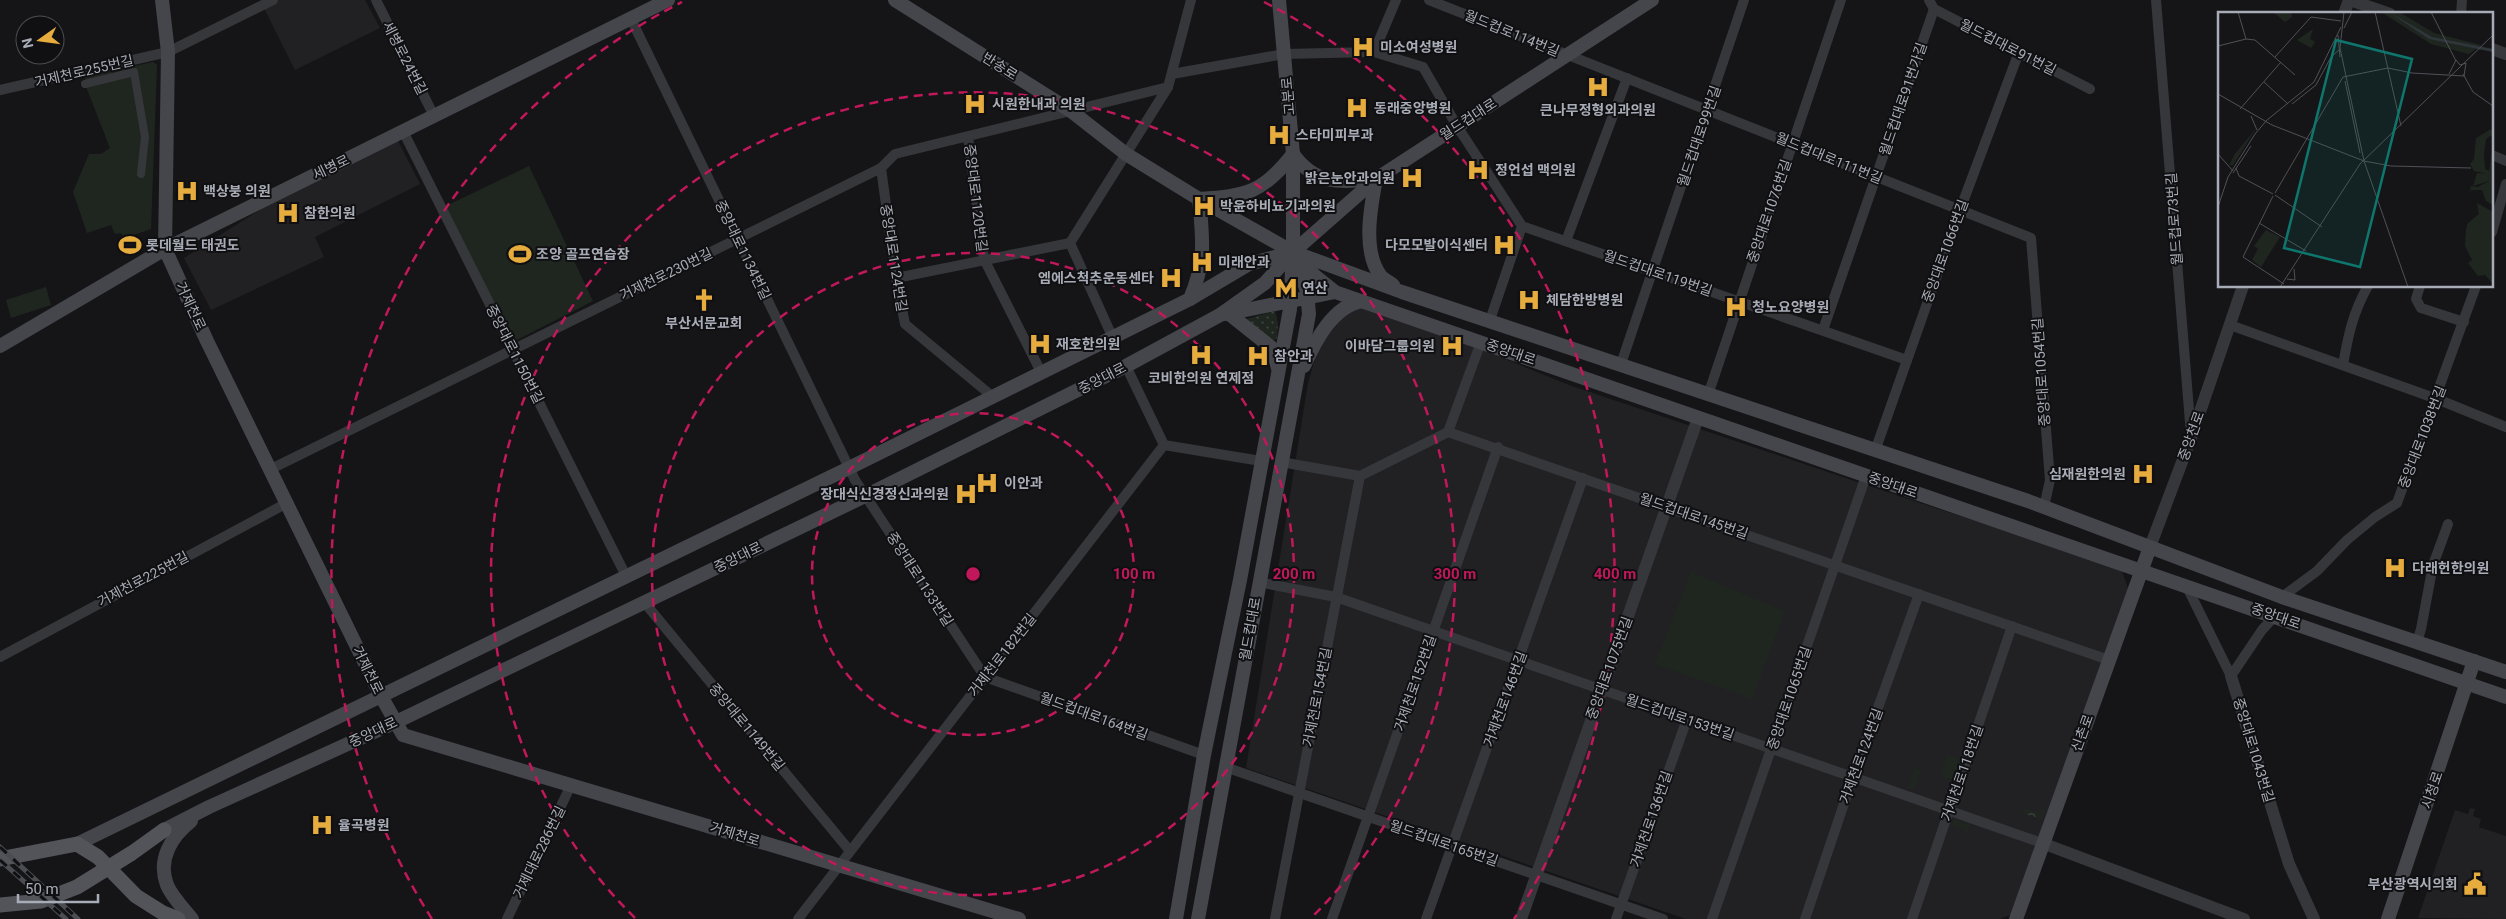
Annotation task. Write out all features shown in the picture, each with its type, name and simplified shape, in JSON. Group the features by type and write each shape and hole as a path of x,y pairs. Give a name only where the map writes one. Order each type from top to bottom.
{"main road":[{"name":"거제천로","path":"162,0 168,52 165,249 207,341 381,696 403,735 839,865 1002,916 1020,919"},
{"name":"세병로","path":"0,346 165,249 668,0"},
{"name":"반송로","path":"895,0 1071,112 1126,154 1198,199 1293,252"},
{"name":"고분로","path":"1279,0 1293,154 1293,252"},
{"name":"월드컵대로","path":"1176,919 1204,755 1279,373 1290,301 1293,252 1376,179 1652,0"},
{"path":"1190,299 1198,279 1203,257 1198,199 1237,196 1263,186 1280,171 1293,154 1303,168 1316,176 1338,182 1376,179 1368,227 1372,253 1380,275 1402,292"},
{"name":"월드컵대로","path":"1198,919 1258,582 1310,314 1308,297 1293,252"},
{"name":"중앙대로","path":"1293,252 1315,276 1335,292 2506,696"},
{"name":"중앙대로","path":"164,830 209,807 396,722 866,496 1126,366 1224,314 1265,283 1293,252"},
{"name":"중앙대로","path":"0,859 77,844 626,576 852,474 992,396 1190,299 1249,264 1293,252 1402,292 2044,507 2282,597 2506,672"},
{"path":"1224,314 1335,292"},
{"path":"1295,387 1321,334 1344,308 1362,301"},
{"path":"1224,314 1272,348 1279,373"},
{"name":"신촌로","path":"2016,919 2150,547"},
{"name":"시청로","path":"2388,919 2474,661"},
{"path":"192,919 167,885 165,855 170,842 183,827 209,807"},
{"path":"0,905 41,902 77,887 132,853 164,830"},
{"path":"77,844 98,857 136,896 163,914 178,919"}],"street":[{"name":"거제천로255번길","path":"1,87 168,52 273,0"},
{"name":"세병로24번길","path":"376,0 434,116"},
{"path":"1112,336 1070,243 1168,87 1191,0"},
{"path":"1374,52 1396,0"},
{"name":"월드컵로114번길","path":"1429,0 1567,55"},
{"name":"월드컵대로99번길","path":"1621,364 1744,0"},
{"name":"중앙대로1076번길","path":"1708,395 1841,0"},
{"name":"월드컵로73번길","path":"2156,0 2191,438"},
{"path":"2345,12 2350,0 2384,12"},
{"name":"월드컵대로91번길","path":"1932,4 2090,90"},
{"name":"월드컵대로91번가길","path":"1823,330 1932,4"},
{"name":"중앙대로1134번길","path":"631,19 852,474"},
{"path":"2494,50 2506,54"},
{"path":"1172,74 1284,54 1374,52 1423,66 1457,126 1522,226 1490,320"},
{"name":"중앙대로1066번길","path":"1875,451 2018,52"},
{"name":"월드컵대로111번길","path":"1567,55 2031,238"},
{"path":"84,84 134,72 145,137 141,174"},
{"path":"1566,241 1627,78"},
{"name":"거제천로230번길","path":"271,469 881,168 895,154 1168,87"},
{"name":"중앙대로1150번길","path":"403,131 626,576"},
{"name":"중앙대로1120번길","path":"968,137 984,259 1040,372"},
{"path":"2494,156 2506,161"},
{"name":"중앙대로1124번길","path":"881,168 896,278 905,324 992,396"},
{"path":"2494,225 2506,184"},
{"name":"월드컵대로119번길","path":"1522,226 1907,360"},
{"name":"중앙대로1054번길","path":"2031,238 2050,480 2044,507"},
{"name":"중앙대로1120번길","path":"896,278 1070,243"},
{"name":"중앙천로","path":"2150,547 2191,438 2242,288"},
{"path":"2343,365 2348,331 2357,304 2367,288"},
{"path":"2419,288 2416,299 2421,308 2464,322"},
{"name":"중앙대로1038번길","path":"2282,597 2317,571 2361,528 2397,503 2475,288"},
{"path":"2230,324 2436,399 2506,427"},
{"path":"1281,462 1360,476 1448,432 1481,342"},
{"path":"1126,366 1164,445 1262,462"},
{"name":"중앙대로1075번길","path":"1521,919 1698,418"},
{"name":"월드컵대로145번길","path":"1448,432 2109,660"},
{"name":"거제천로182번길","path":"798,919 1164,445"},
{"name":"거제천로152번길","path":"1332,919 1498,448"},
{"name":"중앙대로1133번길","path":"852,474 985,677"},
{"name":"거제천로154번길","path":"1275,919 1360,476"},
{"name":"중앙대로1065번길","path":"1712,919 1866,476"},
{"name":"거제천로146번길","path":"1426,919 1583,478"},
{"name":"거제천로225번길","path":"0,657 287,503"},
{"path":"2416,642 2421,629 2433,565 2448,524"},
{"name":"월드컵대로153번길","path":"1258,582 1336,596 2042,843"},
{"name":"중앙대로1043번길","path":"2186,585 2231,676 2288,864 2314,919"},
{"name":"거제천로124번길","path":"1805,919 1853,777 1919,594"},
{"name":"중앙대로1149번길","path":"644,602 850,851"},
{"path":"2231,676 2262,630 2275,616"},
{"name":"거제천로118번길","path":"1912,919 2012,626"},
{"name":"월드컵대로164번길","path":"985,677 1204,755"},
{"name":"거제천로136번길","path":"1616,919 1687,719"},
{"name":"월드컵대로165번길","path":"1225,767 1662,919"},
{"name":"거제대로286번길","path":"507,919 571,785"},
{"path":"2042,843 2244,919"}],"shaded area":[{"path":"260,0 365,0 380,28 295,70"},
{"path":"398,141 420,184 315,237 324,257 211,310 184,258 269,204"},
{"path":"1365,307 1431,329 1569,385 1932,507 2120,566 2128,588 2107,652 2010,915 2000,919 1686,919 1246,768 1308,383 1318,349 1338,322 1349,312"},
{"name":"부산광역시의회","path":"2470,808 2475,809 2473,816 2481,819 2479,827 2506,836 2506,919 2418,918 2455,810 2468,814"}],"green space":[{"path":"153,62 157,65 151,229 125,238 121,233 115,234 111,225 87,233 73,192 89,154 101,154 110,148 85,84 85,77"},
{"name":"조양 골프연습장","path":"529,166 593,301 513,342 446,206"},
{"path":"46,287 51,305 11,318 6,300"},
{"path":"1275,311 1278,323 1277,339 1271,341 1247,319"},
{"path":"1691,572 1785,611 1752,699 1655,664"},
{"path":"1947,754 1960,759 1954,780 1941,776"},
{"path":"1914,768 1921,770 1914,790 1909,788"},
{"path":"2026,809 2039,813 2041,810 2046,810 2042,819 2024,814"},
{"path":"1954,820 1970,825 1966,836 1964,835 1966,829 1952,825"}],"railway":[{"path":"0,847 78,919"},
{"path":"0,860 66,919"}],"place":[{"name":"미소여성병원","path":"1363,47"},
{"name":"큰나무정형외과의원","path":"1598,87"},
{"name":"시원한내과 의원","path":"975,104"},
{"name":"동래중앙병원","path":"1357,108"},
{"name":"스타미피부과","path":"1279,135"},
{"name":"정언섭 맥의원","path":"1478,170"},
{"name":"밝은눈안과의원","path":"1412,178"},
{"name":"백상붕 의원","path":"187,191"},
{"name":"박윤하비뇨기과의원","path":"1204,206"},
{"name":"참한의원","path":"288,213"},
{"name":"롯데월드 태권도","path":"130,245"},
{"name":"다모모발이식센터","path":"1504,245"},
{"name":"조양 골프연습장","path":"520,254"},
{"name":"미래안과","path":"1202,262"},
{"name":"엠에스척추운동센타","path":"1171,278"},
{"name":"연산","path":"1286,288"},
{"name":"부산서문교회","path":"704,300"},
{"name":"체담한방병원","path":"1529,300"},
{"name":"청노요양병원","path":"1736,307"},
{"name":"재호한의원","path":"1040,344"},
{"name":"이바담그룹의원","path":"1452,346"},
{"name":"코비한의원 연제점","path":"1201,355"},
{"name":"참안과","path":"1258,356"},
{"name":"심재원한의원","path":"2143,474"},
{"name":"이안과","path":"987,483"},
{"name":"장대식신경정신과의원","path":"966,494"},
{"name":"다래헌한의원","path":"2395,568"},
{"name":"율곡병원","path":"322,825"},
{"name":"부산광역시의회","path":"2475,884"}]}
